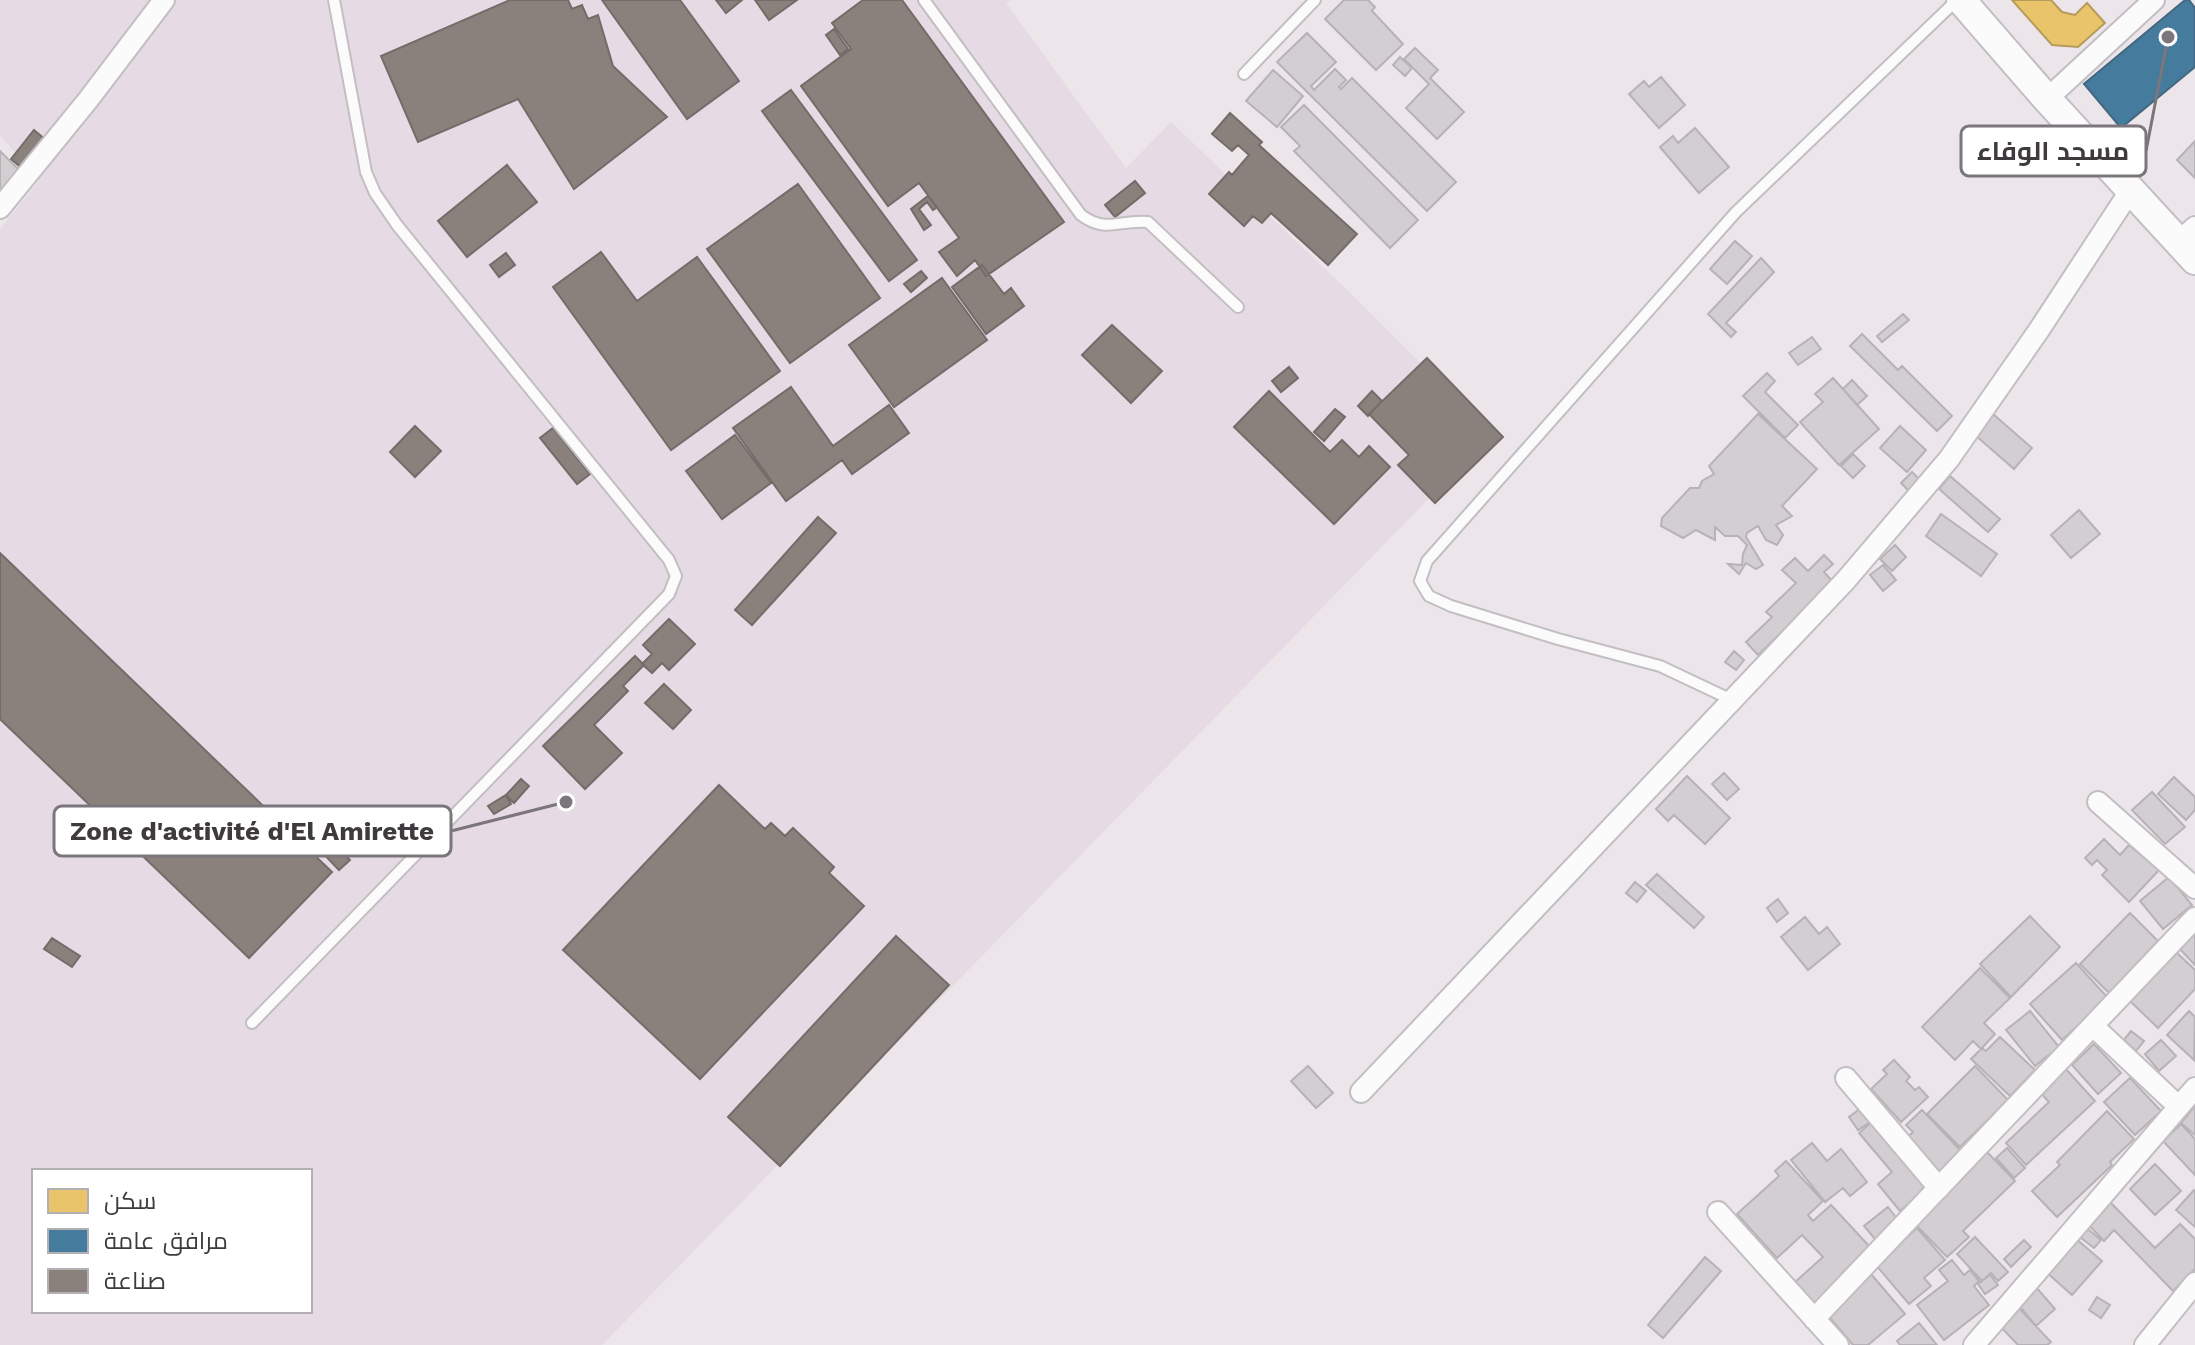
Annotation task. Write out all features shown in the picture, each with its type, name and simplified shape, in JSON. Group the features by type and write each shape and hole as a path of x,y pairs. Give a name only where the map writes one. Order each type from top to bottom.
{"street":[{"path":"0,208 164,0"},
{"path":"1959,0 2130,191 2190,243"},
{"path":"2047,99 2154,0"},
{"path":"1361,1092 1846,580 1949,459 2130,191"},
{"path":"2098,802 2195,888"},
{"path":"1814,1319 2195,918"},
{"path":"2093,1026 2178,1106"},
{"path":"1846,1078 1939,1188"},
{"path":"1974,1345 2195,1088"},
{"path":"1718,1212 1838,1345"},
{"path":"2145,1345 2195,1283"}],"lane":[{"path":"252,1023 669,594 676,576 669,560 407,237 375,193 366,172 334,0"},
{"path":"924,0 1081,215 1095,225 1112,226 1132,220 1148,222 1238,307"},
{"path":"1244,74 1315,0"},
{"path":"1732,700 1660,666 1451,606 1429,596 1420,581 1427,561 1736,212 1959,0"}],"shaded area":[{"path":"0,0 1011,0 1006,3 1126,168 1171,122 1492,434 602,1345 0,1345 0,229 39,181 0,135"}],"building: سكن":[{"path":"2012,0 2051,0 2062,12 2075,15 2087,3 2105,23 2078,47 2052,45"}],"building: مرافق عامة":[{"path":"2185,0 2189,0 2195,8 2195,67 2121,128 2084,84"}],"building: صناعة":[{"path":"510,0 568,0 572,9 582,5 588,19 598,15 613,66 667,117 574,189 518,99 418,142 381,56"},
{"path":"602,0 680,0 739,81 687,119"},
{"path":"716,0 742,0 726,13"},
{"path":"755,0 797,0 769,20"},
{"path":"863,0 902,0 1064,222 986,276 975,260 957,276 939,252 959,238 919,183 888,206 801,86 851,49 832,23"},
{"path":"834,29 848,49 840,55 826,35"},
{"path":"791,90 917,260 889,281 762,111"},
{"path":"1230,113 1262,142 1259,145 1357,234 1328,265 1271,213 1262,223 1253,216 1244,226 1209,194 1229,172 1232,175 1249,155 1238,145 1232,151 1212,134"},
{"path":"34,130 47,141 24,170 11,159"},
{"path":"507,165 537,202 467,257 438,221"},
{"path":"1135,181 1145,193 1115,217 1105,205"},
{"path":"798,184 880,298 790,363 707,249"},
{"path":"928,196 937,207 933,210 927,202 919,209 931,225 924,230 911,209"},
{"path":"601,252 637,301 697,257 780,371 671,450 553,287"},
{"path":"506,253 515,265 499,277 490,265"},
{"path":"982,265 1004,294 1011,288 1024,306 986,334 952,287"},
{"path":"921,271 927,278 911,292 904,284"},
{"path":"942,278 987,340 894,407 849,345"},
{"path":"1112,325 1162,371 1131,403 1082,355"},
{"path":"1427,358 1503,437 1435,503 1398,465 1409,455 1369,414"},
{"path":"1289,367 1298,378 1281,392 1272,381"},
{"path":"791,387 833,446 889,405 909,433 852,474 842,460 786,501 733,428"},
{"path":"1269,391 1330,452 1342,440 1359,457 1369,446 1390,467 1334,524 1234,427"},
{"path":"1372,391 1382,401 1368,416 1358,406"},
{"path":"1335,409 1345,417 1324,441 1314,432"},
{"path":"415,426 441,451 415,477 390,452"},
{"path":"553,428 590,474 577,484 540,438"},
{"path":"735,435 771,483 722,519 686,471"},
{"path":"818,517 836,533 752,625 735,610"},
{"path":"0,553 332,872 249,958 0,719"},
{"path":"669,619 695,644 669,670 662,663 652,673 642,664 652,654 643,645"},
{"path":"635,656 644,665 623,686 628,691 594,725 622,753 585,789 543,746"},
{"path":"664,684 691,710 673,729 645,703"},
{"path":"521,779 529,786 514,803 506,795"},
{"path":"719,785 765,829 771,823 785,836 793,828 834,867 829,873 864,906 700,1079 563,950"},
{"path":"506,795 511,804 494,814 488,806"},
{"path":"328,838 350,860 339,870 318,848"},
{"path":"896,936 949,985 780,1166 728,1117"},
{"path":"52,938 80,956 72,967 44,949"}],"building: أخرى":[{"path":"1344,0 1368,0 1375,7 1372,11 1403,44 1376,70 1325,19"},
{"path":"1307,33 1336,62 1311,86 1314,90 1335,69 1346,80 1339,87 1341,89 1352,78 1456,182 1427,211 1277,62"},
{"path":"1415,48 1438,70 1430,78 1464,112 1437,139 1406,108 1429,84 1404,59"},
{"path":"1400,57 1412,68 1405,76 1393,65"},
{"path":"1273,70 1303,96 1277,127 1246,101"},
{"path":"1661,77 1685,105 1659,128 1629,94 1644,81 1649,87"},
{"path":"1304,105 1418,220 1390,248 1294,151 1300,146 1281,127"},
{"path":"1695,128 1729,167 1699,193 1660,147 1673,136 1678,143"},
{"path":"2195,141 2195,178 2177,160"},
{"path":"0,151 25,176 0,201"},
{"path":"1735,241 1752,256 1727,284 1710,269"},
{"path":"1761,258 1774,272 1726,323 1736,332 1731,337 1708,314"},
{"path":"1903,314 1909,320 1882,342 1877,336"},
{"path":"1862,334 1898,370 1902,366 1952,416 1937,431 1850,346"},
{"path":"1812,337 1821,349 1798,365 1789,353"},
{"path":"1767,373 1775,381 1765,392 1798,425 1785,438 1743,396"},
{"path":"1833,378 1879,429 1839,465 1800,422 1823,402 1815,394"},
{"path":"1852,380 1867,396 1857,405 1843,389"},
{"path":"1758,414 1817,469 1782,506 1792,516 1776,525 1783,535 1777,545 1766,540 1758,526 1747,533 1746,537 1763,565 1756,569 1746,563 1739,574 1728,564 1742,565 1747,545 1738,536 1725,536 1715,527 1715,540 1696,530 1683,538 1661,526 1662,518 1690,488 1699,488 1702,481 1714,474 1709,466"},
{"path":"1993,414 2032,448 2014,469 1975,435"},
{"path":"1900,426 1926,450 1907,472 1880,448"},
{"path":"1853,454 1865,466 1853,478 1841,466"},
{"path":"1912,472 1920,480 1909,491 1901,483"},
{"path":"1950,476 2000,519 1988,532 1939,489"},
{"path":"2079,510 2100,534 2071,558 2051,535"},
{"path":"1941,514 1997,554 1981,576 1926,536"},
{"path":"1895,545 1906,557 1892,571 1880,559"},
{"path":"1824,555 1833,564 1824,572 1833,582 1758,655 1746,642 1772,617 1766,612 1796,583 1782,570 1795,558 1808,571"},
{"path":"1883,565 1896,580 1883,591 1870,575"},
{"path":"1734,651 1744,660 1736,670 1725,662"},
{"path":"1724,773 1739,789 1727,800 1712,784"},
{"path":"1687,776 1730,818 1705,844 1674,815 1668,821 1656,809"},
{"path":"2174,777 2195,797 2195,810 2186,820 2158,794"},
{"path":"2152,792 2185,827 2165,844 2132,810"},
{"path":"2104,839 2120,855 2129,845 2159,870 2129,902 2102,875 2107,870 2097,860 2092,865 2085,858"},
{"path":"1657,874 1704,917 1694,928 1646,885"},
{"path":"2169,877 2192,905 2163,929 2140,901"},
{"path":"1635,882 1646,891 1637,902 1626,893"},
{"path":"1778,899 1788,913 1777,922 1767,908"},
{"path":"2130,913 2158,941 2109,993 2080,964"},
{"path":"2030,916 2060,947 2011,997 1980,964"},
{"path":"1805,917 1819,934 1827,927 1840,944 1808,970 1781,937"},
{"path":"2195,931 2195,965 2178,947"},
{"path":"2176,952 2195,970 2195,989 2158,1028 2128,999"},
{"path":"2076,963 2108,998 2062,1040 2030,1004"},
{"path":"1980,968 2010,998 1984,1023 1995,1034 1981,1049 1973,1041 1955,1060 1922,1027"},
{"path":"2030,1011 2059,1047 2035,1066 2006,1030"},
{"path":"2189,1011 2195,1017 2194,1060 2167,1035"},
{"path":"2131,1031 2144,1041 2136,1051 2124,1040"},
{"path":"2000,1037 2035,1070 2010,1096 1971,1059 1982,1048 1986,1051"},
{"path":"2161,1040 2176,1056 2159,1071 2145,1054"},
{"path":"2094,1044 2121,1073 2098,1094 2072,1065"},
{"path":"1894,1060 1910,1077 1906,1081 1915,1090 1919,1087 1928,1097 1901,1122 1871,1089 1887,1074 1883,1070"},
{"path":"1308,1066 1333,1093 1316,1108 1291,1081"},
{"path":"1975,1066 2008,1100 1960,1147 1927,1114"},
{"path":"2064,1067 2095,1101 2026,1165 2006,1143 2049,1102 2039,1091"},
{"path":"2130,1078 2161,1111 2135,1135 2104,1102"},
{"path":"2195,1106 2195,1135 2181,1123"},
{"path":"1861,1108 1870,1122 1858,1130 1849,1117"},
{"path":"1922,1110 1961,1151 1938,1173 1903,1142 1913,1132 1906,1125"},
{"path":"2107,1111 2134,1139 2110,1162 2112,1165 2057,1217 2032,1191 2060,1165 2057,1162"},
{"path":"1873,1121 1928,1188 1900,1211 1878,1184 1892,1172 1859,1133"},
{"path":"2181,1124 2195,1139 2195,1175 2163,1141"},
{"path":"1812,1143 1827,1161 1841,1149 1867,1182 1850,1196 1843,1188 1825,1202 1791,1160"},
{"path":"2007,1148 2025,1168 2014,1178 1996,1158"},
{"path":"1987,1152 2015,1181 1963,1231 1969,1237 1947,1257 1913,1222"},
{"path":"1786,1161 1823,1201 1808,1215 1813,1221 1831,1205 1870,1247 1842,1273 1845,1277 1815,1305 1795,1282 1823,1257 1802,1235 1777,1258 1737,1214 1779,1176 1775,1171"},
{"path":"2155,1164 2181,1191 2155,1215 2130,1189"},
{"path":"2195,1191 2195,1227 2176,1210"},
{"path":"2107,1199 2155,1248 2180,1224 2195,1239 2195,1269 2173,1291 2114,1230 2104,1241 2085,1221"},
{"path":"1888,1207 1898,1220 1875,1239 1864,1226"},
{"path":"2083,1225 2101,1240 2094,1248 2076,1234"},
{"path":"1917,1228 1945,1260 1924,1278 1931,1286 1909,1304 1876,1265"},
{"path":"1975,1237 2008,1272 1998,1281 1991,1273 1982,1281 1957,1254"},
{"path":"2074,1237 2102,1261 2072,1295 2045,1271"},
{"path":"2024,1240 2031,1247 2011,1267 2004,1259"},
{"path":"1705,1257 1721,1271 1663,1338 1648,1325"},
{"path":"1952,1260 1964,1275 1970,1270 1979,1281 1974,1286 1989,1305 1944,1340 1917,1305 1948,1281 1939,1270"},
{"path":"1871,1274 1905,1314 1868,1345 1853,1345 1826,1313"},
{"path":"1990,1275 1998,1285 1985,1294 1978,1284"},
{"path":"2035,1286 2055,1309 2036,1326 2016,1302"},
{"path":"2097,1297 2110,1305 2101,1318 2089,1310"},
{"path":"2018,1307 2051,1342 2047,1345 2018,1345 1999,1325"},
{"path":"1919,1323 1937,1345 1900,1345 1897,1341"}],"place":[{"name":"مسجد الوفاء","path":"2168,37"},
{"name":"Zone d'activité d'El Amirette","path":"566,802"}]}
